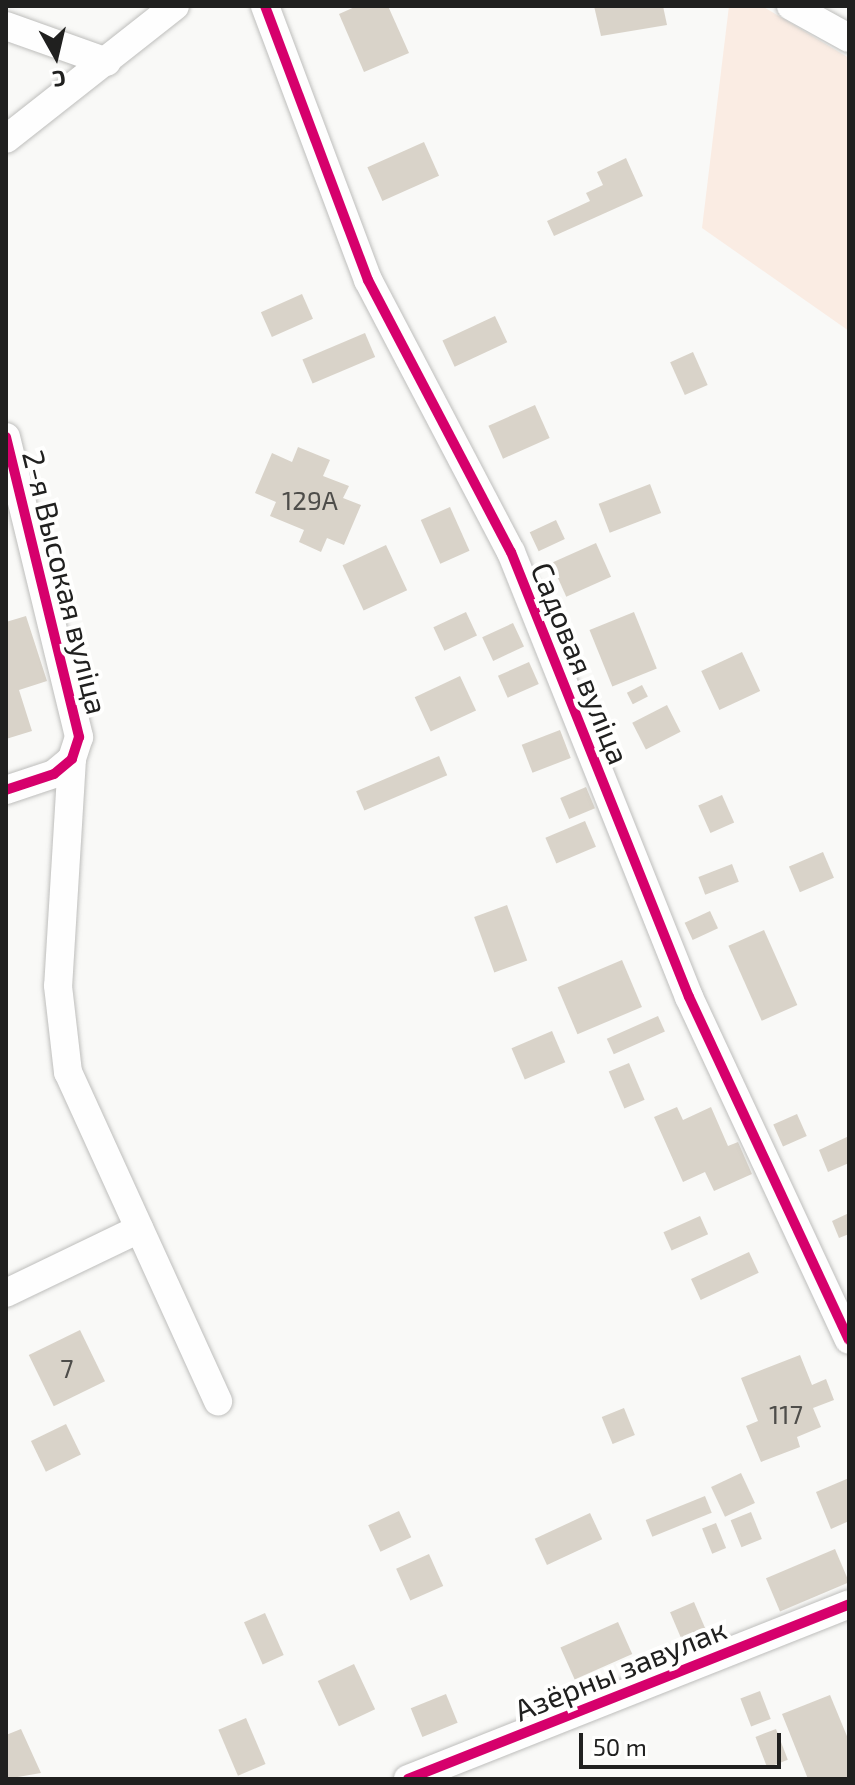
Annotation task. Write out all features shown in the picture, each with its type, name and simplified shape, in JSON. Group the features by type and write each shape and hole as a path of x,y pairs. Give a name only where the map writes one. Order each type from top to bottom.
{"street":[{"path":"6,139 175,6"},
{"name":"Садовая вуліца","path":"265,6 368,280 511,552 689,997 849,1340"},
{"path":"791,6 849,38"},
{"path":"6,26 107,62"},
{"name":"2-я Высокая вуліца","path":"6,437 11,482 76,711 72,759 6,790"},
{"path":"72,759 58,986 68,1072 218,1401"},
{"path":"6,1293 139,1229"},
{"name":"Азёрны завулак","path":"408,1779 849,1604"}],"shaded area":[{"path":"729,6 762,6 849,58 849,331 702,228"}],"building":[{"path":"357,6 388,6 409,53 364,72 339,14"},
{"path":"594,6 663,6 667,25 601,36"},
{"path":"424,142 439,176 382,201 367,167"},
{"path":"626,158 643,196 554,236 547,221 590,201 586,193 603,185 597,172"},
{"path":"302,294 313,319 272,337 261,312"},
{"path":"495,316 507,342 455,367 442,341"},
{"path":"365,333 375,357 313,384 302,360"},
{"path":"693,352 708,385 685,395 670,362"},
{"path":"535,405 550,438 503,459 488,426"},
{"path":"298,447 330,460 323,476 349,486 343,498 361,505 344,545 327,538 321,552 299,542 304,530 270,516 276,502 255,493 272,453 292,462"},
{"path":"650,484 661,513 610,533 599,504"},
{"path":"450,507 470,551 440,564 421,520"},
{"path":"556,520 565,539 539,551 530,532"},
{"path":"596,543 611,577 566,597 551,563"},
{"path":"386,545 407,590 364,611 342,565"},
{"path":"466,612 477,636 444,651 433,627"},
{"path":"634,612 657,669 612,687 589,630"},
{"path":"26,616 47,681 19,690 32,731 6,739 6,622"},
{"path":"513,623 524,647 493,661 482,637"},
{"path":"742,652 760,691 719,710 701,671"},
{"path":"529,662 539,684 508,698 498,676"},
{"path":"460,676 476,710 431,732 415,697"},
{"path":"642,685 648,697 633,704 627,693"},
{"path":"667,705 681,732 646,749 632,723"},
{"path":"560,730 571,758 532,773 522,745"},
{"path":"439,756 447,775 364,810 356,791"},
{"path":"586,787 595,808 569,819 560,798"},
{"path":"722,795 734,822 710,833 698,806"},
{"path":"585,821 596,847 556,864 545,838"},
{"path":"823,852 834,878 800,892 789,866"},
{"path":"732,864 739,882 705,895 698,877"},
{"path":"507,905 527,960 494,972 474,917"},
{"path":"710,911 718,928 693,940 685,923"},
{"path":"764,930 797,1005 762,1021 728,946"},
{"path":"622,960 642,1007 577,1034 558,987"},
{"path":"658,1016 665,1032 614,1054 607,1039"},
{"path":"552,1031 565,1062 525,1079 511,1048"},
{"path":"629,1063 645,1100 624,1108 609,1072"},
{"path":"677,1107 683,1120 711,1107 728,1146 738,1142 752,1174 714,1191 705,1172 683,1182 654,1117"},
{"path":"797,1114 807,1136 783,1147 773,1125"},
{"path":"849,1136 849,1163 828,1172 819,1150"},
{"path":"849,1213 849,1234 839,1238 832,1221"},
{"path":"700,1216 708,1234 672,1251 663,1232"},
{"path":"749,1252 759,1273 701,1300 691,1279"},
{"path":"80,1330 105,1381 54,1406 29,1355"},
{"path":"800,1355 812,1385 826,1379 834,1400 813,1408 821,1427 797,1437 800,1447 761,1462 746,1426 758,1421 741,1378"},
{"path":"624,1408 635,1435 613,1444 602,1417"},
{"path":"66,1424 81,1455 46,1472 31,1441"},
{"path":"741,1473 755,1503 725,1517 711,1487"},
{"path":"849,1478 849,1521 831,1529 816,1492"},
{"path":"705,1496 712,1513 652,1537 646,1520"},
{"path":"399,1511 411,1537 380,1552 368,1525"},
{"path":"751,1512 762,1539 741,1547 731,1520"},
{"path":"590,1513 602,1539 547,1565 535,1539"},
{"path":"716,1523 726,1548 712,1554 702,1529"},
{"path":"835,1549 849,1582 780,1611 766,1578"},
{"path":"429,1554 443,1586 410,1601 396,1569"},
{"path":"694,1602 707,1633 683,1643 670,1612"},
{"path":"265,1613 284,1655 263,1664 244,1622"},
{"path":"618,1622 632,1654 575,1680 560,1648"},
{"path":"354,1664 375,1709 339,1726 318,1681"},
{"path":"760,1691 771,1719 751,1727 740,1699"},
{"path":"446,1694 458,1723 422,1737 411,1708"},
{"path":"830,1695 849,1741 849,1779 808,1779 782,1714"},
{"path":"246,1718 266,1764 238,1776 218,1730"},
{"path":"21,1729 41,1773 6,1779 6,1735"},
{"path":"776,1729 788,1760 767,1768 755,1737"}],"cycle path":[{"path":"265,6 368,280 511,552 689,997 849,1340"},
{"path":"6,437 79,737 72,759 54,774 6,790"},
{"path":"408,1779 849,1604"}]}
